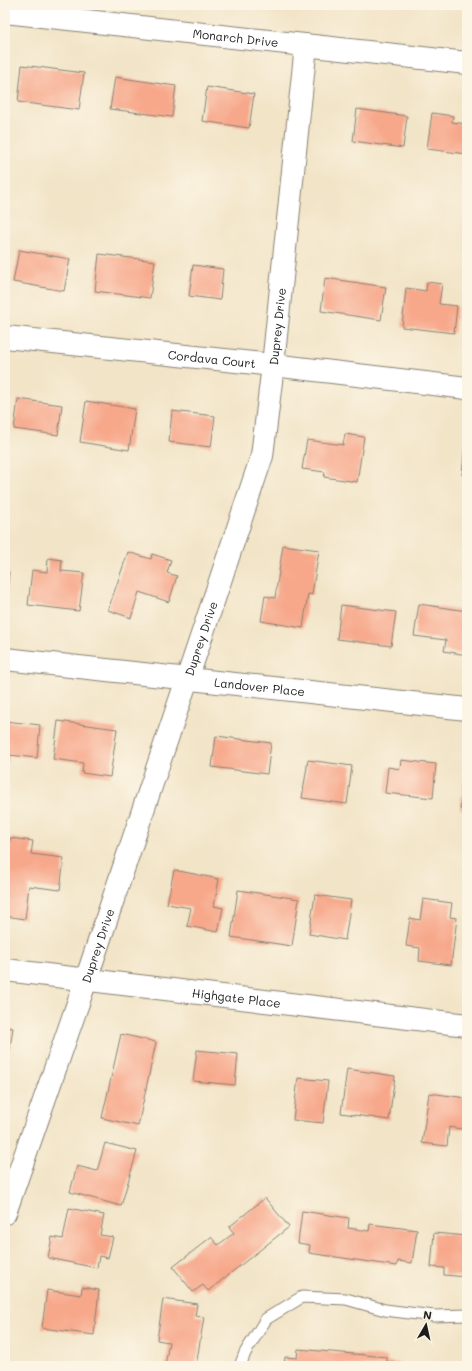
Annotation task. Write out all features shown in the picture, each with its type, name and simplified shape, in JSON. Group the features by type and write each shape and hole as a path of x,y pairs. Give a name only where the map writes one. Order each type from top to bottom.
{"street":[{"name":"Monarch Drive","path":"5,12 467,63"},
{"name":"Duprey Drive","path":"5,1213 188,680 262,456 273,365 306,45"},
{"name":"Cordava Court","path":"5,337 273,365 467,388"},
{"name":"Landover Place","path":"5,659 467,709"},
{"name":"Highgate Place","path":"5,970 467,1025"}],"lane":[{"path":"240,1366 245,1353 266,1319 302,1297 346,1299 385,1310 434,1316 467,1315"}],"building":[{"path":"22,65 84,73 79,110 18,102"},
{"path":"115,77 176,86 172,117 110,109"},
{"path":"207,87 254,94 249,128 202,121"},
{"path":"357,109 407,116 403,148 353,141"},
{"path":"432,113 453,116 452,122 467,124 467,154 427,149"},
{"path":"19,250 70,259 64,291 13,282"},
{"path":"99,254 155,261 150,298 95,291"},
{"path":"193,265 223,269 220,300 189,296"},
{"path":"325,278 386,287 381,320 321,311"},
{"path":"427,282 442,284 439,304 457,306 454,333 402,327 406,288 426,291"},
{"path":"18,399 62,405 58,435 14,429"},
{"path":"86,401 135,409 129,450 80,442"},
{"path":"172,411 215,416 211,447 169,442"},
{"path":"345,434 364,437 357,482 324,477 325,472 302,469 307,440 343,445"},
{"path":"465,444 467,445 467,476 462,475"},
{"path":"283,545 319,550 312,595 308,594 303,628 261,621 265,596 275,598"},
{"path":"128,552 151,559 152,554 171,560 167,573 177,576 169,602 139,592 131,618 108,610"},
{"path":"48,558 62,560 61,571 84,573 79,611 28,605 32,570 47,572"},
{"path":"5,572 9,572 6,597 5,597"},
{"path":"419,604 467,611 467,655 444,651 446,640 414,636"},
{"path":"341,605 396,612 391,646 337,639"},
{"path":"5,721 40,725 37,758 9,755 8,762 5,762"},
{"path":"58,721 117,729 110,777 82,773 83,763 53,759"},
{"path":"216,736 271,743 267,774 212,767"},
{"path":"308,760 352,766 347,804 302,798"},
{"path":"401,760 436,764 433,798 385,793 388,767 400,769"},
{"path":"465,776 467,777 467,810 460,809"},
{"path":"10,838 33,841 31,854 64,858 60,890 29,886 25,919 5,916 5,886"},
{"path":"174,870 219,879 214,906 223,908 218,932 187,926 191,908 167,904"},
{"path":"238,890 299,899 292,946 231,937"},
{"path":"315,895 351,900 345,940 309,934"},
{"path":"423,899 452,903 450,917 457,918 451,965 419,961 420,948 406,946 410,918 420,920"},
{"path":"5,1027 13,1028 8,1061 5,1061"},
{"path":"121,1034 156,1042 138,1126 102,1118"},
{"path":"197,1050 238,1054 235,1085 193,1081"},
{"path":"347,1069 395,1076 389,1120 341,1113"},
{"path":"298,1078 328,1081 323,1123 293,1120"},
{"path":"429,1093 467,1098 467,1130 449,1127 447,1146 422,1143"},
{"path":"105,1143 137,1151 121,1206 70,1192 77,1166 97,1171"},
{"path":"265,1198 289,1227 208,1291 203,1285 193,1292 173,1267 211,1237 218,1245 234,1233 229,1227"},
{"path":"69,1208 104,1215 100,1235 113,1237 108,1258 99,1256 97,1268 48,1258 52,1237 63,1239"},
{"path":"302,1211 349,1218 348,1228 369,1231 370,1224 417,1230 412,1263 398,1261 397,1266 309,1253 310,1245 298,1243"},
{"path":"434,1233 467,1236 467,1277 444,1275 444,1268 431,1267"},
{"path":"82,1287 99,1290 94,1335 42,1328 47,1290 81,1295"},
{"path":"163,1299 197,1304 195,1316 204,1317 196,1366 165,1366 169,1342 157,1340"},
{"path":"298,1349 387,1357 387,1362 400,1363 400,1366 284,1366 285,1357 297,1358"}]}
